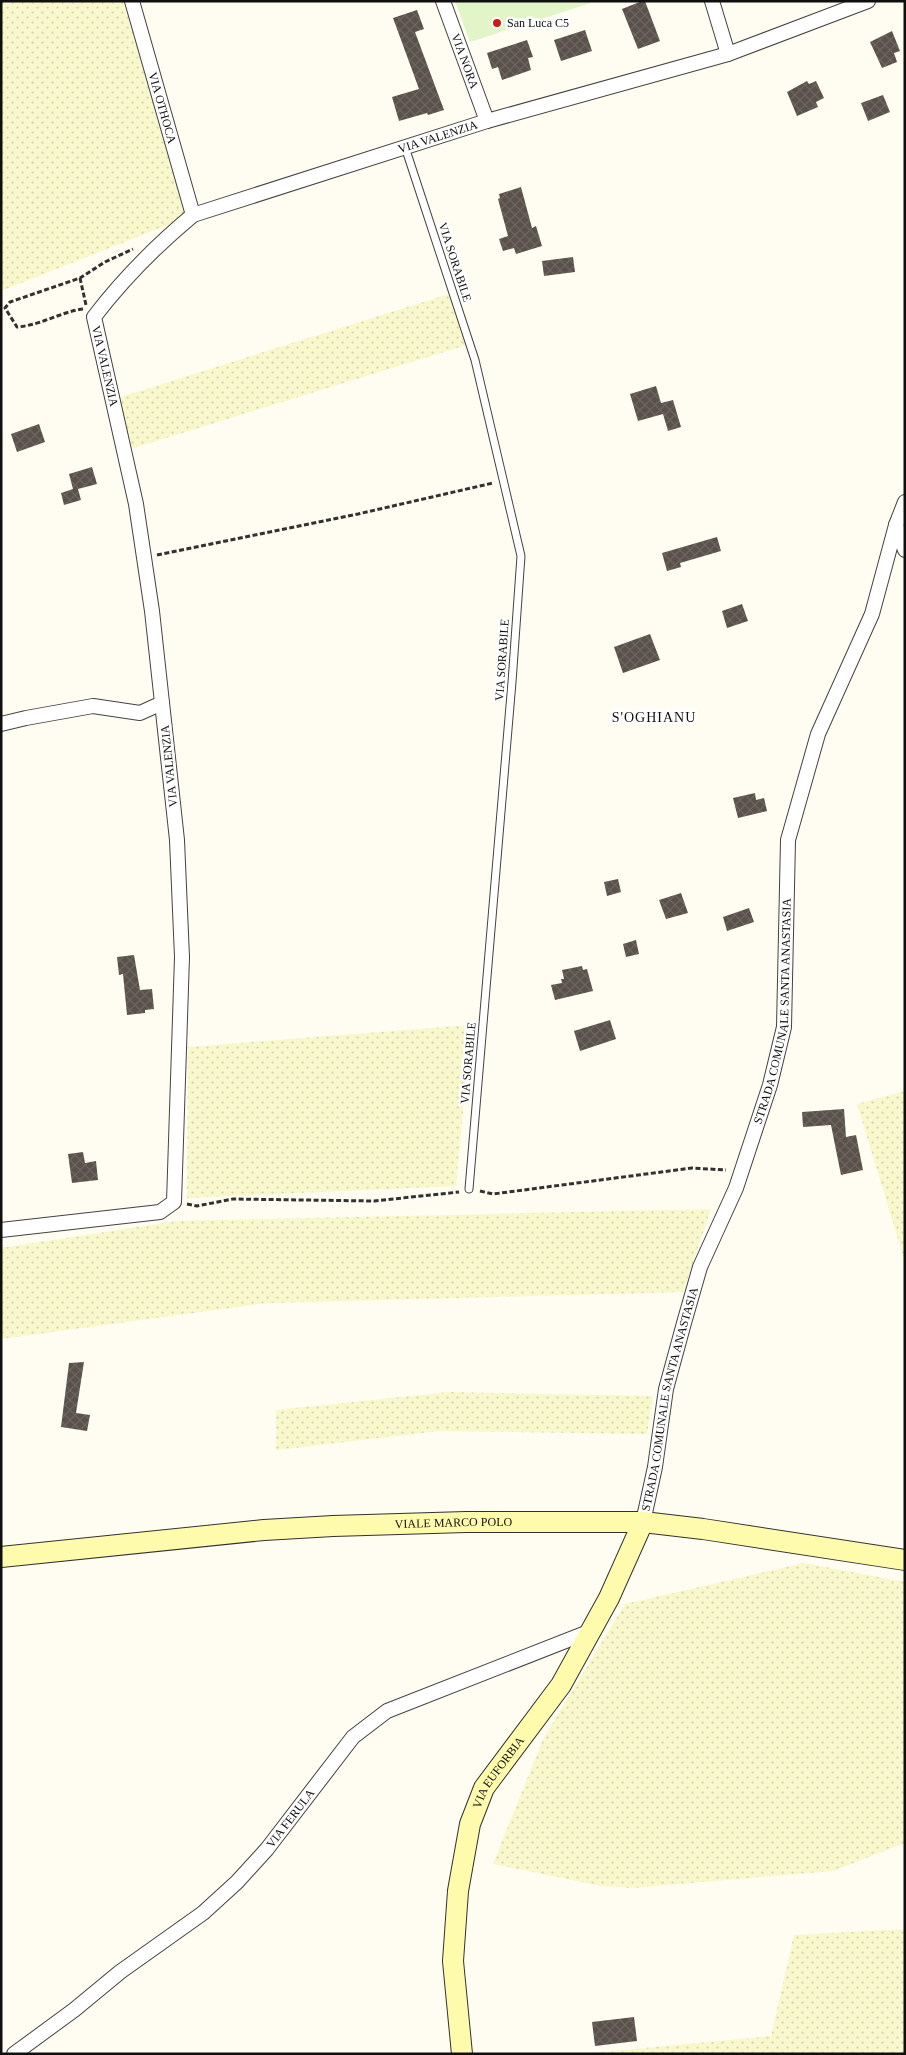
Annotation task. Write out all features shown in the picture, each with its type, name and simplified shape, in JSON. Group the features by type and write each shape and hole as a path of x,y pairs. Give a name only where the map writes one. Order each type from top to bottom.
{"main road":[{"name":"VIALE MARCO POLO","path":"1,1557 264,1530 323,1526 466,1522 643,1522 703,1529 905,1560"},
{"name":"VIA EUFORBIA","path":"462,2054 453,1961 458,1891 470,1824 484,1788 561,1685 609,1598 643,1522"}],"street":[{"name":"VIA OTHOCA","path":"132,1 193,215"},
{"name":"VIA NORA","path":"443,1 487,121"},
{"path":"712,1 728,54"},
{"name":"VIA VALENZIA","path":"1,1230 160,1212 174,1202 182,957 177,840 162,703 136,504 94,317 110,295 162,241 193,215 487,121 728,54 868,1"},
{"name":"STRADA COMUNALE SANTA ANASTASIA","path":"643,1522 655,1467 666,1389 700,1266 736,1188 770,1085 784,1027 788,840 818,734 872,614 896,525 905,502"},
{"path":"896,525 905,550"},
{"path":"1,724 93,706 140,713 162,703"},
{"name":"VIA FERULA","path":"14,2054 74,2010 120,1972 203,1913 237,1882 268,1849 353,1737 387,1711 591,1631"}],"lane":[{"name":"VIA SORABILE","path":"405,147 475,360 521,556 469,1189"}],"path":[{"path":"80,278 87,308 75,310 34,326 17,327 10,319 5,308 10,302 80,278 105,262 135,248"},
{"path":"144,557 358,514 503,480"}],"green space":[{"path":"1,1 134,1 193,215 1,291"},
{"name":"San Luca C5","path":"455,1 590,1 591,3 470,42"},
{"path":"449,294 470,344 127,450 114,399"},
{"path":"471,1025 456,1186 187,1198 188,1047"},
{"path":"905,1091 905,1262 857,1104"},
{"path":"711,1209 683,1292 267,1303 1,1339 1,1248 177,1221"},
{"path":"449,1392 653,1396 647,1434 440,1431 276,1450 276,1410"},
{"path":"804,1563 905,1582 905,1843 833,1871 633,1888 601,1886 493,1864 543,1739 625,1604"},
{"path":"905,1929 905,2054 580,2054 771,2036 794,1935"}],"building":[{"path":"645,1 660,41 638,49 622,9"},
{"path":"417,10 424,29 415,32 444,110 399,121 392,97 419,89 393,18"},
{"path":"585,30 592,51 561,61 554,40"},
{"path":"892,31 900,51 894,53 897,62 882,68 870,42"},
{"path":"527,40 533,57 528,58 531,70 502,80 498,67 492,69 487,53"},
{"path":"807,81 809,84 816,81 824,98 816,102 818,107 797,116 787,92"},
{"path":"883,95 890,112 868,121 861,103"},
{"path":"521,187 532,228 536,226 542,246 516,254 514,248 503,251 499,239 508,236 498,199 500,198 499,194"},
{"path":"573,257 575,272 544,276 542,261"},
{"path":"656,386 661,403 673,400 681,427 668,431 663,414 638,421 630,394"},
{"path":"39,424 45,442 17,452 11,434"},
{"path":"92,467 97,484 78,489 81,500 64,505 61,493 73,489 69,474"},
{"path":"717,537 721,551 680,563 681,567 667,571 662,553"},
{"path":"742,604 748,621 727,628 722,611"},
{"path":"650,634 660,660 623,673 614,647"},
{"path":"755,793 756,800 764,798 767,811 738,818 733,798"},
{"path":"618,879 621,892 607,896 604,882"},
{"path":"681,893 688,913 666,919 659,900"},
{"path":"749,908 754,922 727,931 723,917"},
{"path":"636,940 639,954 626,957 623,944"},
{"path":"134,955 140,990 152,989 154,1009 145,1010 145,1013 127,1015 123,974 119,975 117,957"},
{"path":"582,966 583,970 587,969 593,991 555,1000 551,985 562,983 561,979 564,979 562,970"},
{"path":"610,1020 616,1039 580,1051 574,1031"},
{"path":"844,1109 846,1137 856,1135 863,1170 841,1175 831,1125 803,1127 802,1112"},
{"path":"83,1152 85,1163 96,1161 98,1180 72,1183 68,1154"},
{"path":"84,1362 76,1413 90,1415 87,1431 61,1427 69,1363"},
{"path":"634,2017 637,2041 595,2046 592,2022"}],"place":[{"name":"San Luca C5","path":"497,23"}],"district":[{"name":"S'OGHIANU","path":"654,717"}]}
